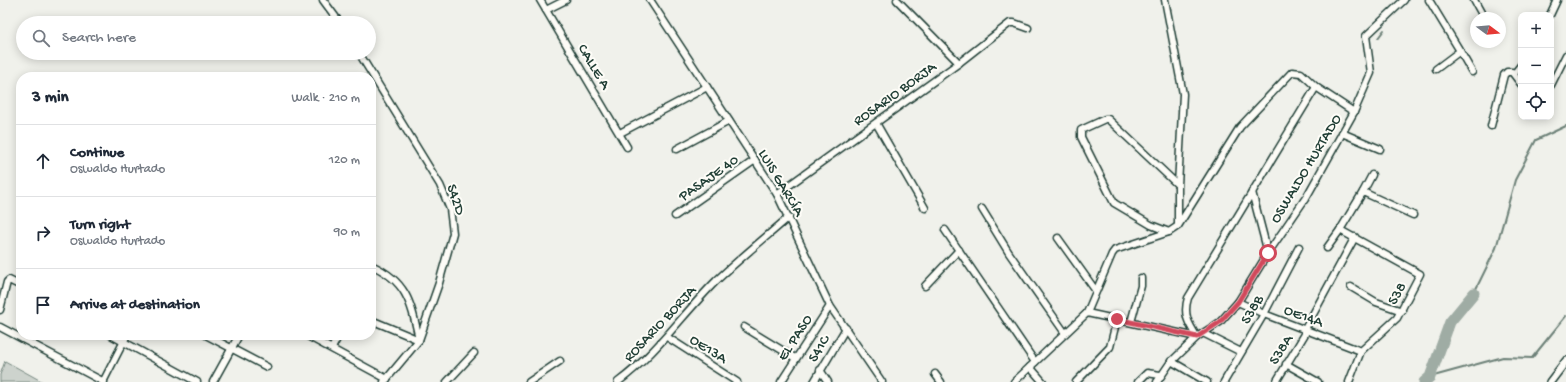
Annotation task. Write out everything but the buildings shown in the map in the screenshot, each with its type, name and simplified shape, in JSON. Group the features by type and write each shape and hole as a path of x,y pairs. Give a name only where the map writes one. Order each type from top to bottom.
{"street":[{"path":"323,0 335,16"},
{"name":"CALLE A","path":"540,0 627,146"},
{"path":"546,10 566,0"},
{"name":"LUIS GARCÍA","path":"650,0 777,194 830,306 882,382"},
{"path":"897,0 959,63"},
{"path":"1165,0 1183,94 1178,185 1178,226"},
{"path":"1429,0 1472,72"},
{"path":"1474,0 1481,12"},
{"path":"1551,12 1557,0"},
{"name":"OSWALDO HURTADO","path":"1157,382 1160,374 1171,361 1197,337 1220,322 1238,302 1268,253 1307,196 1354,112 1371,73 1366,36 1402,1"},
{"name":"ROSARIO BORJA","path":"777,194 959,63 1010,23 1028,28"},
{"path":"1436,69 1460,51"},
{"path":"1552,84 1566,55"},
{"name":"S42D","path":"363,60 371,72"},
{"path":"1514,74 1518,69"},
{"path":"1014,382 1087,313 1115,250 1169,232 1178,226 1240,127 1292,72 1301,73 1316,88 1354,112"},
{"path":"1492,126 1504,75 1510,72 1514,74 1518,80"},
{"name":"S42D","path":"376,81 440,185 450,209 454,233 439,283 419,340 386,380"},
{"path":"620,133 707,87"},
{"path":"1197,337 1189,324 1185,313 1188,298 1316,88"},
{"path":"1169,232 1151,225 1114,203 1081,138 1081,130 1108,119 1178,185"},
{"path":"677,149 729,121"},
{"path":"876,123 925,208"},
{"path":"1342,133 1380,149"},
{"name":"PASAJE 40","path":"675,216 755,160"},
{"path":"1327,248 1340,230 1372,175"},
{"path":"1252,192 1268,253"},
{"path":"1363,192 1413,215"},
{"path":"982,209 1009,253 1065,333"},
{"name":"ROSARIO BORJA","path":"618,382 634,370 667,337 715,282 789,217"},
{"path":"945,230 1035,362"},
{"name":"S38","path":"1340,230 1420,274 1397,318 1361,351 1348,382"},
{"path":"1305,329 1354,237"},
{"path":"1058,238 1096,291"},
{"name":"S38B","path":"1224,382 1264,314 1300,247"},
{"path":"925,286 959,250"},
{"path":"376,267 388,272 405,291 419,340"},
{"path":"1131,322 1141,286 1141,278"},
{"path":"0,310 7,282 9,280 16,284"},
{"path":"1351,287 1376,302 1402,311"},
{"name":"OE14A","path":"1238,302 1264,314 1361,351"},
{"name":"EL PASO","path":"781,382 794,358 830,306"},
{"path":"1087,313 1197,337"},
{"path":"1076,382 1110,348 1117,319"},
{"path":"376,322 419,340"},
{"path":"0,327 16,335"},
{"path":"744,327 794,358"},
{"name":"S41C","path":"814,382 846,328"},
{"name":"S38A","path":"1276,382 1305,334 1305,329"},
{"path":"1203,333 1241,352"},
{"name":"OE13A","path":"667,337 737,382"},
{"path":"25,340 104,382 123,342"},
{"path":"120,340 197,382"},
{"path":"215,340 267,367"},
{"path":"213,382 236,340"},
{"path":"316,340 386,380"},
{"path":"332,348 336,340"},
{"path":"447,382 474,353"},
{"path":"529,382 560,361"},
{"path":"1171,361 1207,382"},
{"path":"1550,382 1566,361"},
{"path":"1286,364 1318,382"},
{"path":"1030,367 1043,382"},
{"path":"820,370 828,382"},
{"path":"1138,382 1147,373 1160,374"},
{"path":"935,374 941,382"}],"shaded area":[{"path":"5,361 43,382 0,382 0,375"}],"waterway":[{"path":"1378,38 1384,30"},
{"path":"1474,293 1496,248 1515,180 1536,140 1566,126"},
{"path":"1424,382 1430,377 1450,322 1474,293"},
{"path":"1430,377 1503,357 1532,358 1566,316"}],"route":[{"path":"1117,319 1197,337 1220,322 1238,302 1268,253"}]}
